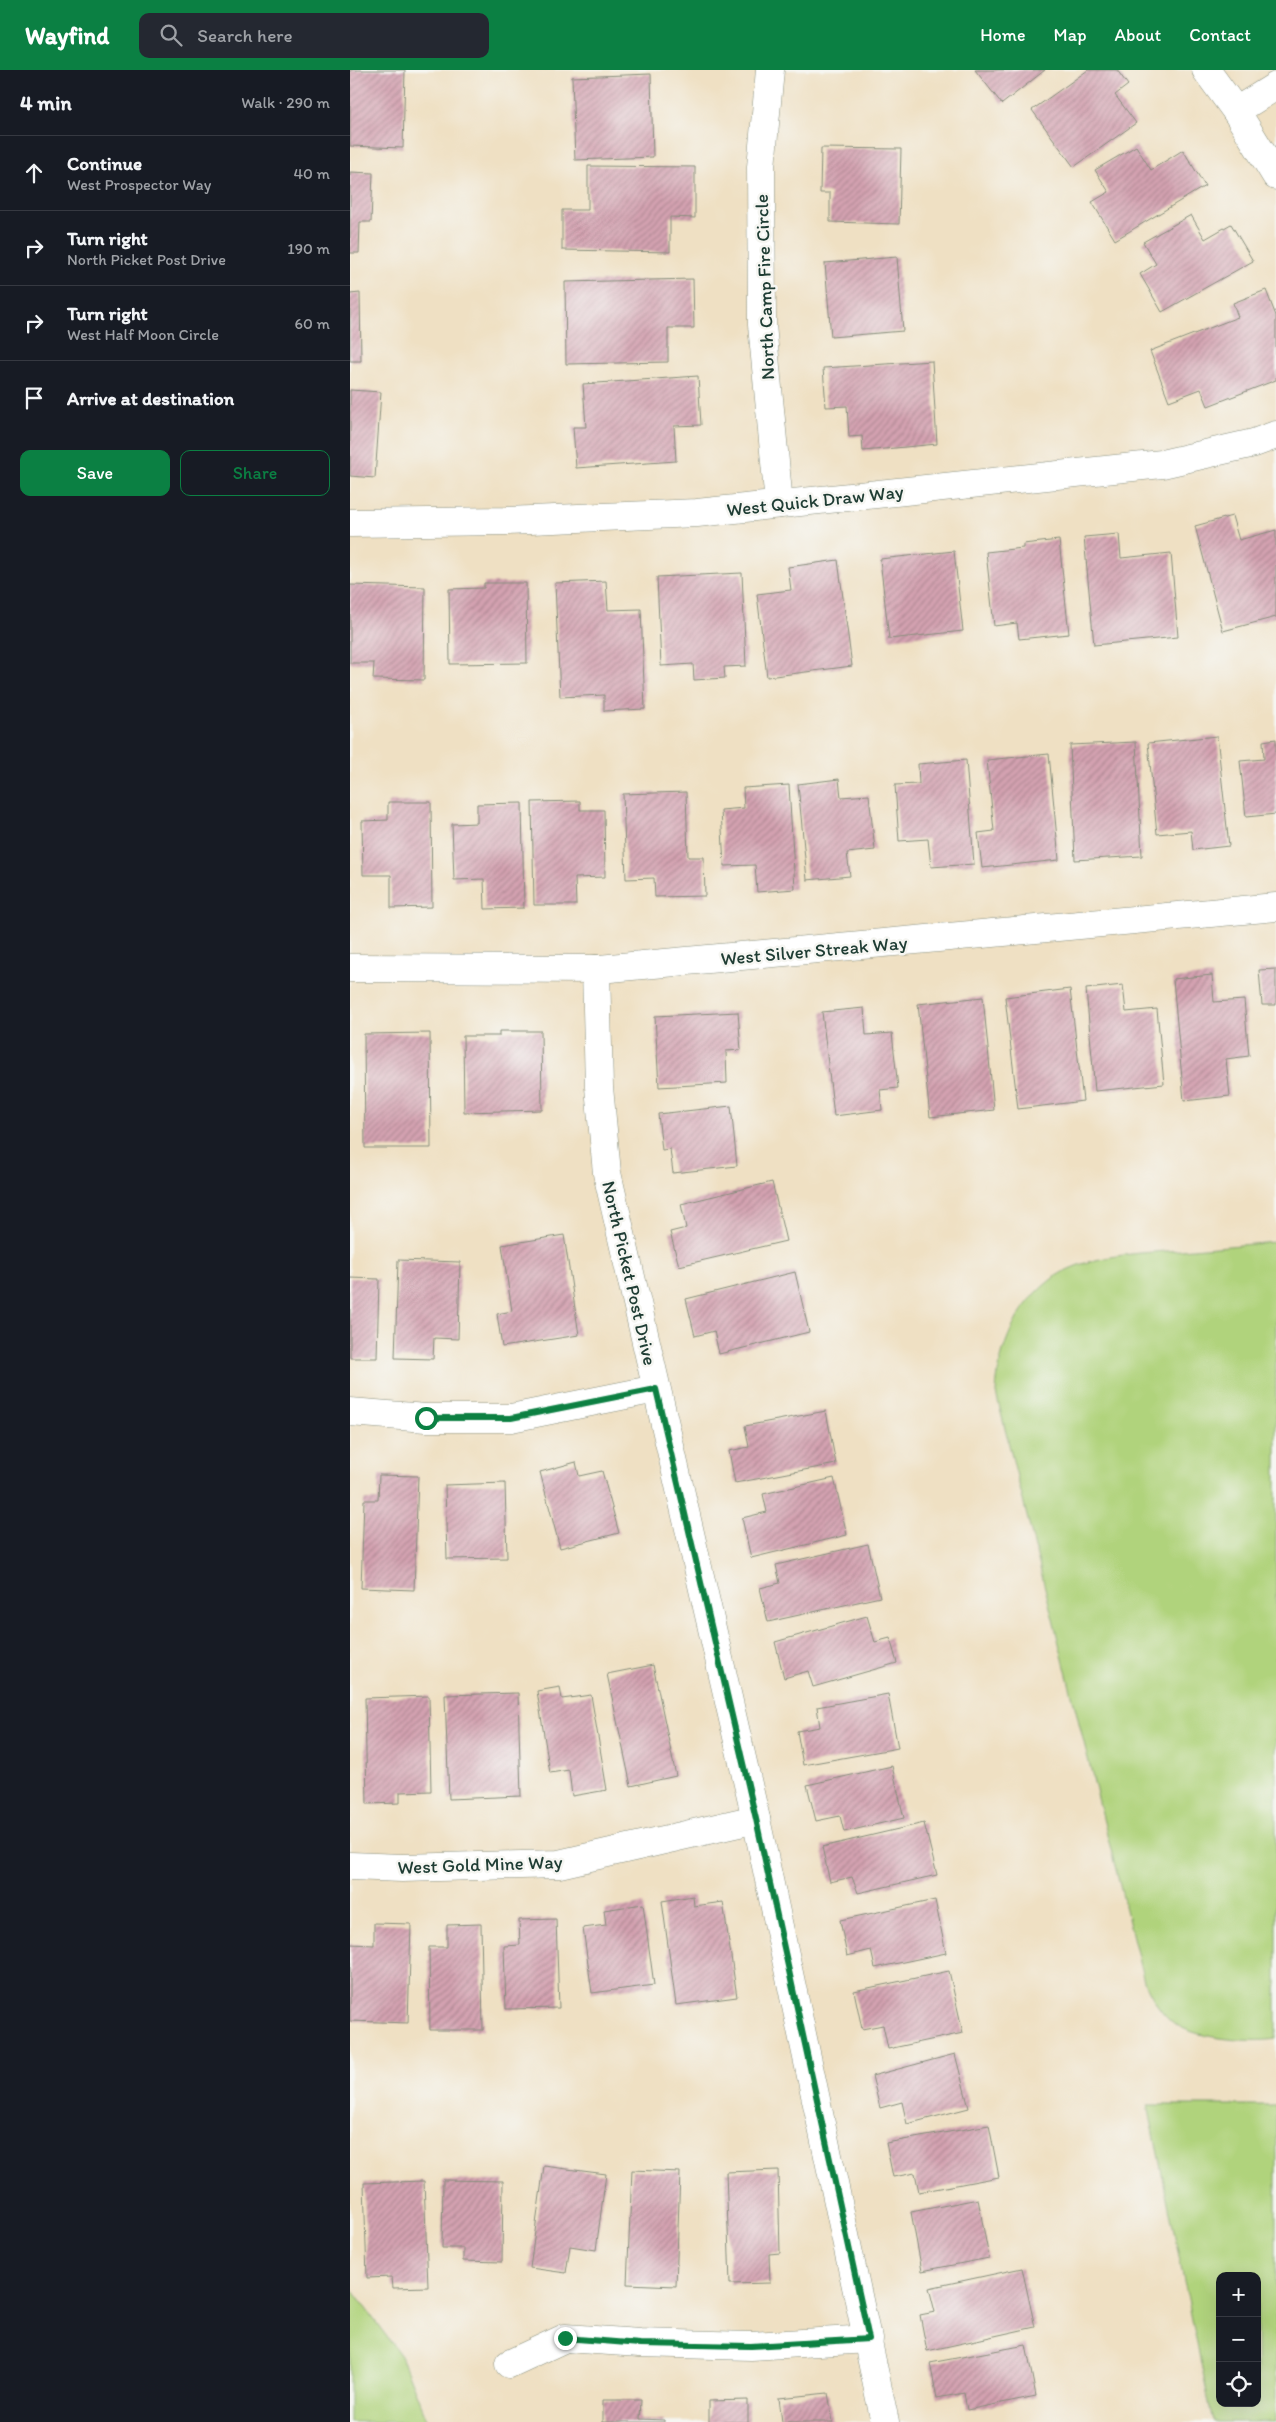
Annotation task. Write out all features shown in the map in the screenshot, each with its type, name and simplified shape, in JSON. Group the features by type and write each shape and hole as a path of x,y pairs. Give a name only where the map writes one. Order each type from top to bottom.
{"street":[{"name":"North Camp Fire Circle","path":"770,70 761,167 762,325 778,504"},
{"path":"1206,70 1236,111 1276,176"},
{"path":"1236,111 1276,86"},
{"name":"West Quick Draw Way","path":"350,523 507,521 668,514 778,504 1162,464 1254,443 1276,435"},
{"name":"West Silver Streak Way","path":"350,968 596,969 1276,907"},
{"name":"North Picket Post Drive","path":"596,969 599,1087 607,1173 756,1819 869,2339 885,2422"},
{"path":"350,1412 426,1418 511,1418 656,1389"},
{"name":"West Gold Mine Way","path":"350,1866 402,1868 559,1864 756,1819"},
{"path":"510,2364 565,2338 640,2344 751,2346 869,2339"}],"green space":[{"path":"1276,1242 1276,2039 1236,2040 1191,2032 1179,2026 1162,2011 1144,1981 996,1393 1001,1360 1012,1328 1030,1299 1056,1276 1085,1263 1117,1256"},
{"path":"1148,2105 1276,2105 1276,2422 1213,2422"},
{"path":"350,2287 401,2356 428,2422 350,2422"}],"building":[{"path":"350,70 405,70 403,148 350,146"},
{"path":"975,70 1045,70 1002,104"},
{"path":"1088,70 1117,70 1128,85 1115,95 1136,123 1074,167 1032,110"},
{"path":"651,74 653,157 575,160 572,77"},
{"path":"1136,146 1151,170 1183,150 1205,186 1115,240 1092,202 1109,192 1095,170"},
{"path":"821,148 901,149 899,224 830,222 830,193 820,193"},
{"path":"588,166 695,167 695,218 670,217 670,252 562,250 562,210 588,210"},
{"path":"350,172 373,173 371,222 360,222 359,253 350,253"},
{"path":"1191,215 1205,239 1231,224 1253,261 1162,312 1140,274 1156,264 1143,242"},
{"path":"897,257 903,331 831,337 825,263"},
{"path":"693,279 694,328 668,328 668,362 566,364 565,282"},
{"path":"1266,290 1276,316 1276,380 1208,406 1201,389 1169,401 1150,351 1238,317 1233,303"},
{"path":"360,293 361,361 350,361 350,294"},
{"path":"932,361 937,444 863,451 862,436 849,437 847,406 826,407 823,368"},
{"path":"698,376 701,425 674,426 676,461 576,468 573,427 586,427 583,384"},
{"path":"350,390 381,392 375,478 350,476"},
{"path":"1232,516 1239,540 1276,530 1276,617 1223,631 1195,526"},
{"path":"1119,534 1121,558 1171,553 1178,637 1094,645 1084,537"},
{"path":"1059,540 1069,634 1019,639 1017,623 994,626 986,552 1023,548 1023,544"},
{"path":"954,551 963,631 889,639 880,559"},
{"path":"838,560 852,666 767,677 757,594 791,590 788,567"},
{"path":"742,573 746,666 724,667 725,678 694,680 693,664 661,666 657,577"},
{"path":"606,581 608,610 641,609 645,709 604,711 604,695 560,697 555,583"},
{"path":"484,583 526,583 527,663 450,664 449,589 484,588"},
{"path":"350,585 425,587 424,680 373,679 374,663 350,663"},
{"path":"1217,736 1229,846 1193,850 1191,831 1157,834 1148,743"},
{"path":"1276,739 1276,814 1246,817 1240,761 1264,759 1263,741"},
{"path":"1136,742 1142,856 1075,860 1070,745"},
{"path":"1049,754 1059,860 982,868 978,833 994,831 987,760"},
{"path":"966,760 974,864 931,867 928,839 899,841 895,785 919,784 918,764"},
{"path":"839,779 841,797 869,795 875,850 847,853 850,876 807,880 798,784"},
{"path":"789,785 795,889 757,892 755,865 724,866 721,810 744,808 743,788"},
{"path":"686,792 688,857 704,857 705,896 655,897 654,878 626,879 623,794"},
{"path":"580,801 580,810 604,810 605,877 575,878 576,905 534,905 532,802"},
{"path":"388,802 431,802 432,907 391,908 391,875 363,875 362,821 388,820"},
{"path":"522,803 524,908 485,909 484,879 454,880 452,824 477,823 477,804"},
{"path":"1276,969 1276,1005 1262,1005 1259,970"},
{"path":"1212,975 1214,1002 1244,1000 1249,1056 1226,1059 1230,1096 1184,1101 1173,979"},
{"path":"1123,985 1126,1012 1157,1009 1164,1084 1095,1091 1086,989"},
{"path":"1070,989 1083,1101 1018,1109 1005,997"},
{"path":"983,997 994,1110 930,1117 918,1004"},
{"path":"864,1008 866,1035 892,1033 898,1088 880,1090 882,1110 834,1116 822,1012"},
{"path":"738,1012 741,1050 726,1051 727,1083 659,1087 655,1016"},
{"path":"499,1031 541,1031 542,1110 464,1112 463,1036 499,1036"},
{"path":"430,1033 431,1148 365,1148 364,1034"},
{"path":"731,1106 737,1166 673,1173 670,1149 662,1150 658,1114"},
{"path":"772,1182 786,1241 679,1266 670,1232 686,1228 681,1204"},
{"path":"564,1235 579,1335 502,1347 497,1314 512,1311 502,1245"},
{"path":"398,1260 460,1262 458,1339 434,1338 433,1359 395,1358"},
{"path":"795,1272 809,1332 719,1354 714,1331 695,1336 686,1299"},
{"path":"350,1278 379,1279 377,1358 350,1358"},
{"path":"826,1411 836,1464 735,1483 729,1451 749,1447 745,1426"},
{"path":"576,1462 579,1476 602,1471 619,1533 560,1548 540,1472"},
{"path":"379,1475 418,1476 414,1590 361,1588 364,1500 378,1500"},
{"path":"834,1478 847,1535 751,1558 742,1518 767,1512 763,1494"},
{"path":"505,1483 507,1558 447,1559 445,1485"},
{"path":"868,1544 880,1597 768,1622 760,1588 780,1583 776,1565"},
{"path":"867,1616 875,1642 890,1638 897,1663 813,1687 808,1671 784,1678 775,1642"},
{"path":"653,1665 676,1776 631,1786 607,1674"},
{"path":"560,1687 562,1699 591,1695 607,1790 572,1796 569,1770 550,1773 537,1691"},
{"path":"518,1693 521,1796 449,1799 445,1695"},
{"path":"888,1694 898,1748 803,1765 797,1731 820,1727 817,1707"},
{"path":"429,1696 431,1791 400,1792 400,1803 367,1804 365,1698"},
{"path":"892,1766 904,1818 844,1832 840,1816 816,1821 807,1785"},
{"path":"924,1823 937,1875 858,1893 852,1877 830,1882 822,1847"},
{"path":"693,1896 694,1906 723,1902 737,1997 676,2005 662,1901"},
{"path":"935,1900 946,1953 875,1968 871,1950 847,1956 840,1920"},
{"path":"643,1904 654,1985 592,1993 583,1928 606,1925 604,1910"},
{"path":"556,1919 559,2008 506,2009 504,1946 520,1945 519,1920"},
{"path":"374,1923 411,1924 408,2023 350,2021 350,1944 374,1945"},
{"path":"481,1924 483,2030 430,2030 429,1947 447,1947 447,1925"},
{"path":"949,1971 963,2033 888,2049 883,2025 862,2029 854,1991"},
{"path":"955,2054 969,2108 907,2124 902,2102 880,2108 872,2076"},
{"path":"989,2125 999,2177 919,2192 915,2173 893,2177 886,2143"},
{"path":"544,2166 606,2174 596,2250 570,2246 566,2273 530,2268"},
{"path":"632,2170 680,2172 676,2286 627,2284"},
{"path":"778,2170 780,2253 769,2254 770,2283 730,2284 726,2172"},
{"path":"443,2180 503,2181 502,2262 463,2261 463,2248 442,2248"},
{"path":"424,2181 428,2287 393,2288 392,2277 367,2278 364,2183"},
{"path":"978,2199 989,2258 922,2271 911,2212"},
{"path":"1022,2268 1035,2327 927,2351 920,2315 935,2312 929,2288"},
{"path":"1026,2345 1036,2396 967,2410 964,2393 937,2398 930,2363"},
{"path":"828,2393 833,2422 782,2422 779,2398"},
{"path":"603,2400 641,2400 640,2419 664,2420 664,2422 603,2422"},
{"path":"748,2400 748,2422 709,2422 709,2401"}],"route":[{"path":"426,1418 511,1418 656,1389 756,1819 869,2339 751,2346 640,2344 565,2338"}]}
